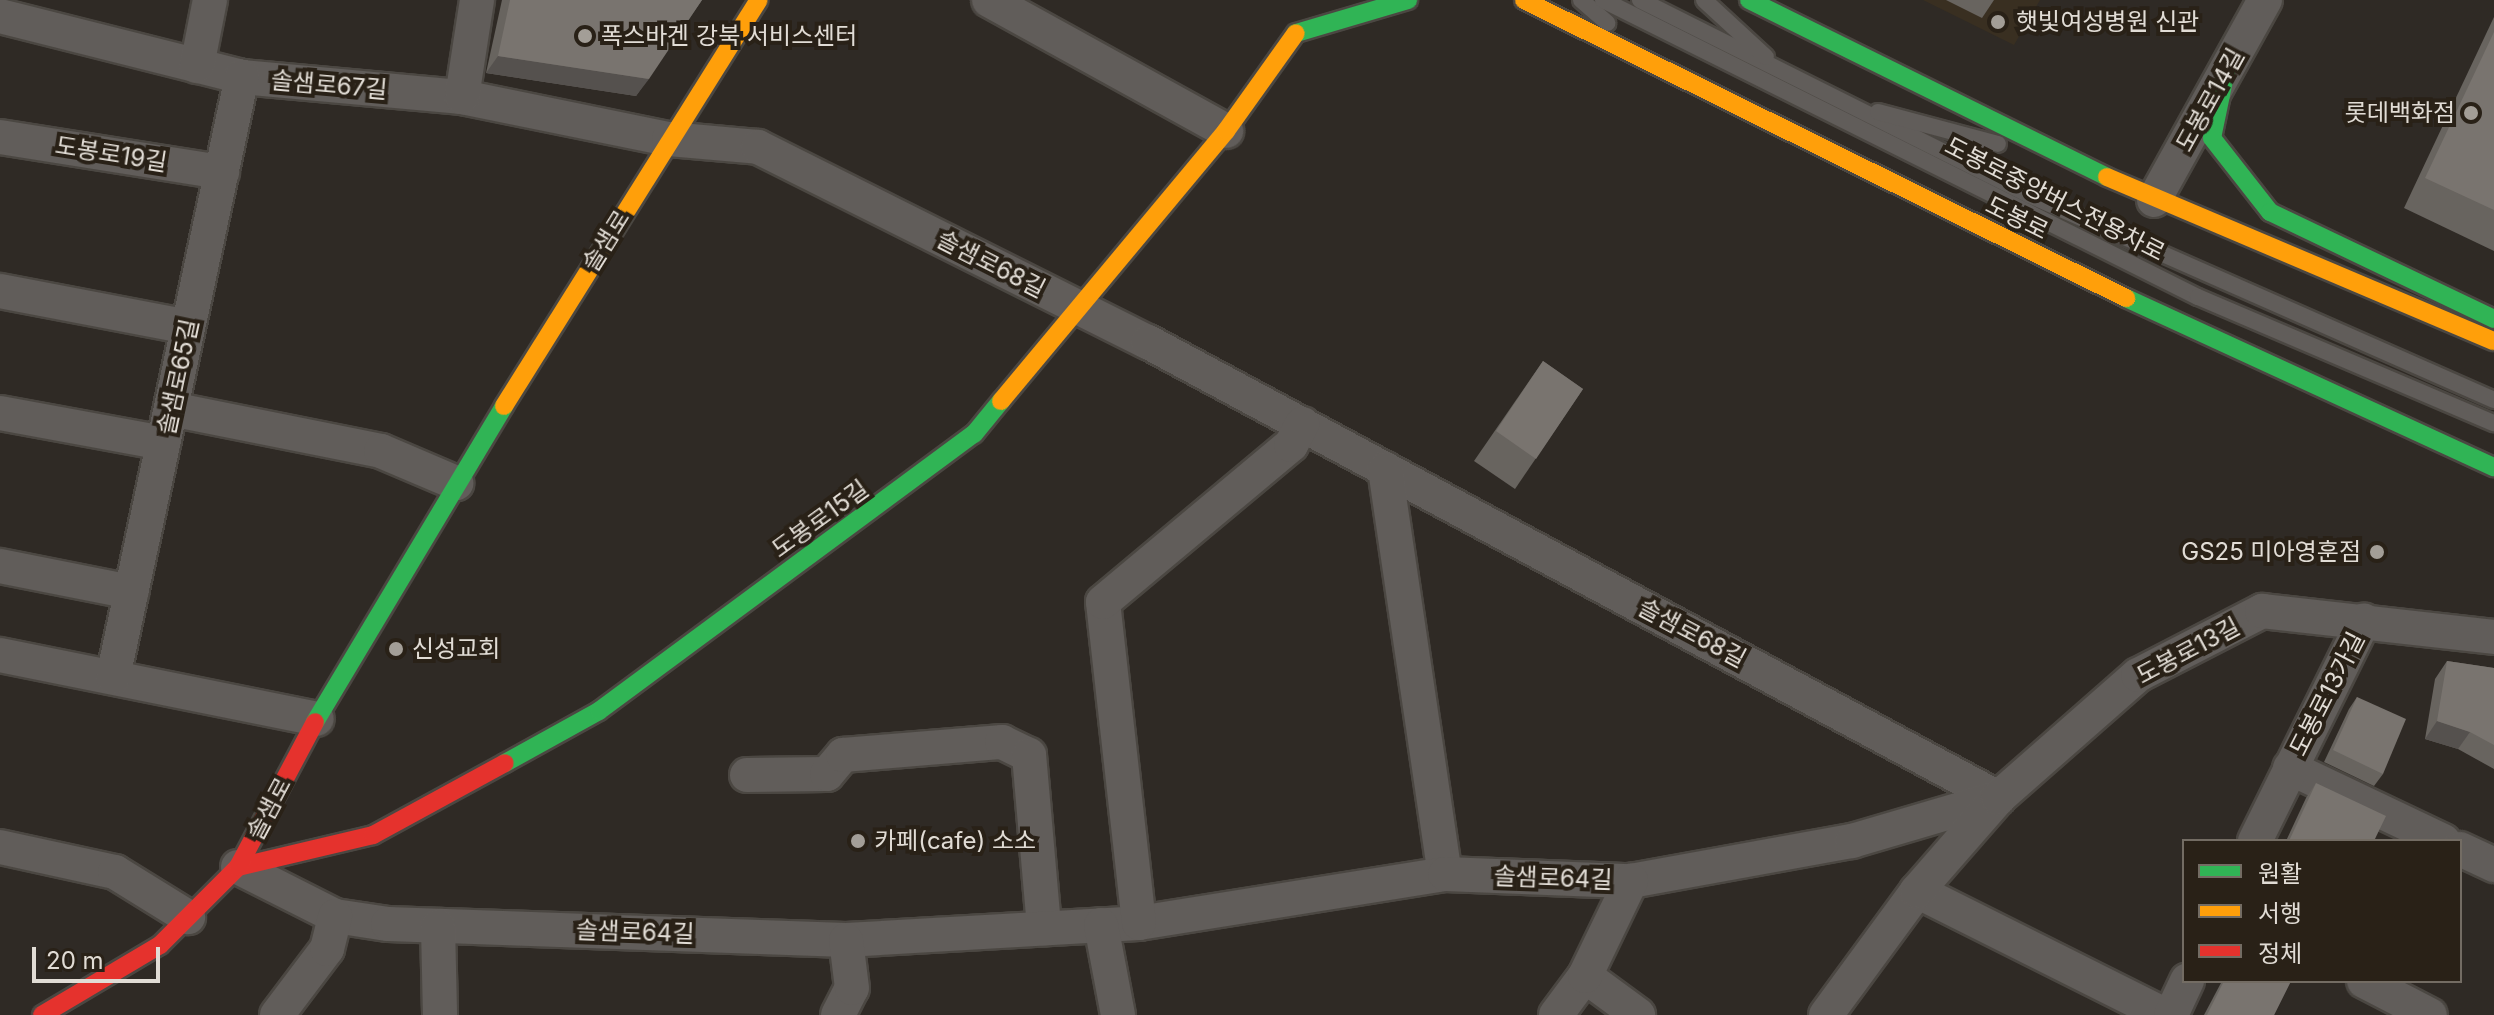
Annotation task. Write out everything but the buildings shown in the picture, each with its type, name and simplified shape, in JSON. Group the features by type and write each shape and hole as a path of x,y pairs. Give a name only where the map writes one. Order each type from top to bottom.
{"main road":[{"name":"솔샘로","path":"42,1015 160,945 238,867 317,719 456,483 759,0"},
{"path":"1297,11 1296,33 1408,0"},
{"path":"1505,0 1549,13"},
{"name":"도봉로","path":"1524,0 2203,336 2494,467"},
{"path":"1749,0 2154,200 2494,341"},
{"name":"도봉로15길","path":"238,867 373,835 599,711 974,434 1226,131 1296,33"},
{"path":"2226,71 2212,138 2270,212 2494,319"}],"street":[{"path":"197,66 210,0"},
{"path":"462,97 477,0"},
{"path":"989,0 1226,131"},
{"name":"도봉로14길","path":"2154,200 2265,0"},
{"name":"솔샘로67길","path":"0,16 242,77 462,97 669,139"},
{"name":"솔샘로65길","path":"113,677 242,77"},
{"name":"도봉로19길","path":"0,137 222,172"},
{"name":"솔샘로68길","path":"669,139 758,147 1302,424 1998,798"},
{"path":"0,291 188,327"},
{"path":"171,409 381,451 456,483"},
{"path":"0,413 163,443"},
{"path":"1139,923 1103,602 1291,445 1302,424"},
{"path":"1385,469 1445,874"},
{"path":"0,566 131,592"},
{"name":"도봉로13길","path":"1826,1015 1917,891 1998,798 2138,675 2262,611 2364,620 2494,637"},
{"name":"도봉로13가길","path":"2256,839 2364,620"},
{"path":"0,655 317,719"},
{"path":"747,775 827,774 843,755 1002,742 1029,755 1044,928"},
{"name":"도봉로13가길","path":"2290,768 2439,839"},
{"name":"솔샘로64길","path":"238,867 335,916 438,926 846,940 1139,923 1445,874 1631,881 1852,841 1998,798"},
{"path":"0,847 115,872 188,917"},
{"path":"2462,850 2494,865"},
{"path":"1556,1015 1585,976 1631,881"},
{"path":"1917,891 2168,1015 2186,983"},
{"path":"277,1015 327,949 335,916"},
{"path":"1101,925 1118,1015"},
{"path":"438,926 440,1015"},
{"path":"838,1015 852,988 846,940"},
{"path":"1585,976 1638,1015"},
{"path":"2368,983 2430,1015"}],"lane":[{"path":"1581,0 1657,67"},
{"name":"도봉로중앙버스전용차로","path":"1603,0 2198,297 2494,423"},
{"path":"1640,0 2029,195 2494,400"},
{"path":"1704,0 1779,69"},
{"path":"1847,104 2100,173"}],"shaded area":[{"name":"햇빛여성병원 신관","path":"1923,0 2040,0 2014,45"}],"traffic: fast":[{"path":"1296,33 1408,0"},
{"path":"1749,0 2107,177"},
{"path":"2226,71 2212,138 2270,212 2494,319"},
{"path":"2126,298 2494,467"},
{"path":"505,763 599,711 974,434 1001,401"},
{"path":"315,722 504,406"}],"traffic: slow":[{"path":"504,406 759,0"},
{"path":"1524,0 2126,298"},
{"path":"1001,401 1226,131 1296,33"},
{"path":"2107,177 2494,341"}],"traffic: jam":[{"path":"42,1015 160,945 238,867 315,722"},
{"path":"238,867 373,835 505,763"}],"place":[{"name":"햇빛여성병원 신관","path":"1998,22"},
{"name":"폭스바겐 강북 서비스센터","path":"585,36"},
{"name":"롯데백화점","path":"2471,113"},
{"name":"GS25 미아영훈점","path":"2377,552"},
{"name":"신성교회","path":"396,649"},
{"name":"카페(cafe) 소소","path":"858,841"}]}
